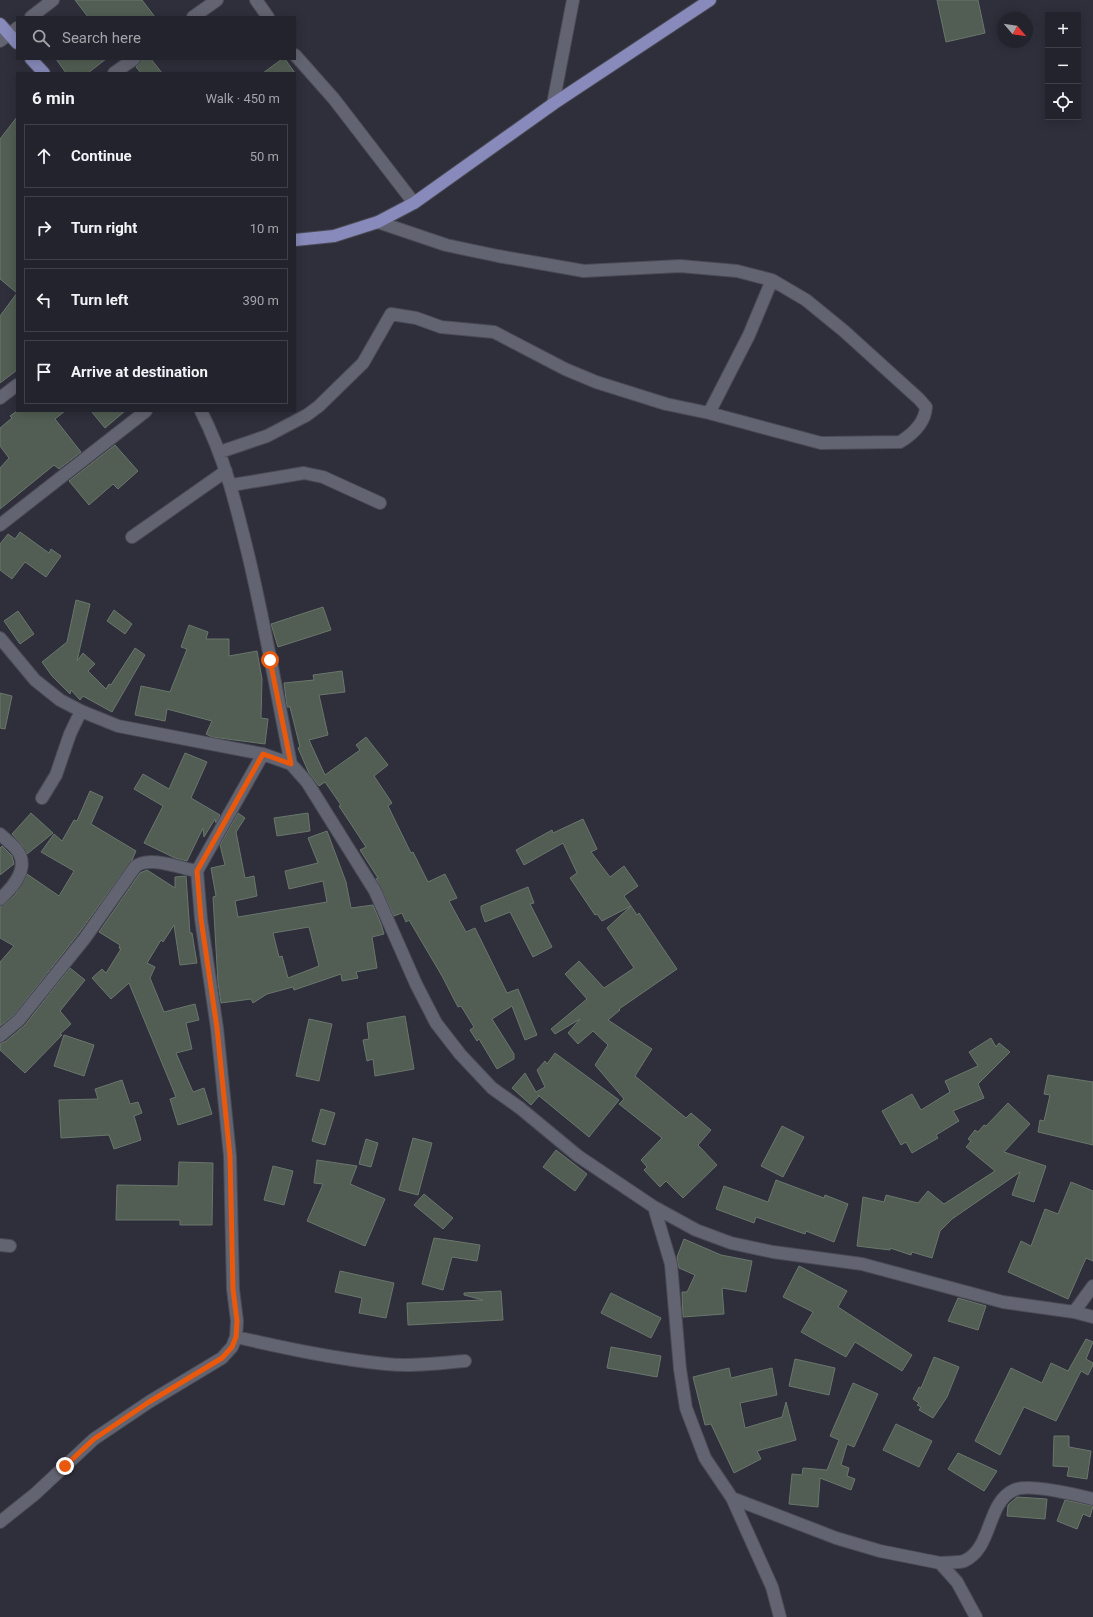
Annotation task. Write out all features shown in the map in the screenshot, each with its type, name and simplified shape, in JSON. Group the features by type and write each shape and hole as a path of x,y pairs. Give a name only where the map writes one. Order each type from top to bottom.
{"main road":[{"path":"296,240 334,236 378,222 414,203 553,104 710,0"},
{"path":"0,24 16,42"},
{"path":"32,60 43,72"}],"street":[{"path":"32,16 53,0"},
{"path":"194,16 216,0"},
{"path":"256,0 267,16"},
{"path":"553,104 573,0"},
{"path":"296,55 334,99 414,203"},
{"path":"115,72 133,60"},
{"path":"220,452 267,436 307,415 319,406 363,363 391,314 416,318 441,327 494,332 546,360 596,382 666,404 709,413 821,443 900,442 914,431 926,414 926,407 919,399 844,331 806,300 772,280 737,271 680,266 584,270 498,256 446,245 378,222"},
{"path":"709,413 749,335 772,280"},
{"path":"0,398 16,386"},
{"path":"0,525 145,412"},
{"path":"201,412 220,452 232,485 259,601 291,764"},
{"path":"132,537 226,471"},
{"path":"232,485 304,473 323,477 380,503"},
{"path":"0,638 35,680 60,700 81,711 118,726 263,754 291,764 308,782 375,891 416,984 436,1023 460,1054 492,1088 520,1108 578,1156 654,1207 696,1230 731,1243 773,1252 862,1264 1003,1302 1074,1312 1093,1317"},
{"path":"42,798 56,775 70,734 81,711"},
{"path":"0,1522 35,1494 94,1439 149,1402 222,1358 232,1347 236,1337 237,1321 233,1289 230,1156 217,1028 201,919 197,871 263,754"},
{"path":"0,834 20,854 22,866 18,877 0,899"},
{"path":"0,1036 19,1020 85,938 135,867 141,862 152,861 197,871"},
{"path":"654,1207 671,1264 680,1369 686,1408 705,1458 732,1498 772,1587 780,1617"},
{"path":"1074,1312 1093,1286"},
{"path":"236,1337 301,1351 387,1364 414,1365 465,1361"},
{"path":"732,1498 836,1538 880,1551 940,1563 964,1561 976,1552 1001,1500 1015,1489 1034,1488 1093,1499"},
{"path":"940,1563 957,1582 976,1617"}],"building":[{"path":"75,0 142,0 154,16 87,16"},
{"path":"937,0 978,0 985,33 946,42"},
{"path":"57,60 105,60 89,72 65,72"},
{"path":"140,60 152,60 161,72 140,72 136,67"},
{"path":"281,60 286,60 294,72 264,72"},
{"path":"16,118 16,292 0,279 0,139"},
{"path":"16,294 16,371 0,383 0,316"},
{"path":"16,412 64,412 55,419 81,452 59,469 54,465 0,509 0,468 9,458 0,446 0,428 12,418 10,416"},
{"path":"92,412 124,412 105,428"},
{"path":"115,445 138,471 118,489 113,484 89,505 69,481"},
{"path":"20,532 49,553 51,549 61,556 46,577 25,562 12,579 0,570 0,544 8,534 15,539"},
{"path":"76,600 90,604 77,661 83,653 95,664 88,671 106,689 109,684 111,685 135,648 145,655 112,712 83,696 80,700 71,690 70,694 52,676 42,662 67,642"},
{"path":"323,607 331,630 278,647 271,624"},
{"path":"114,610 132,624 125,634 107,621"},
{"path":"18,611 34,634 20,644 4,621"},
{"path":"189,625 208,632 206,639 229,639 229,656 257,651 262,679 261,718 268,719 265,744 212,737 206,734 212,721 167,709 165,721 135,715 141,686 170,692 187,649 181,647"},
{"path":"342,671 345,692 319,695 328,735 309,740 325,775 360,750 356,745 366,737 388,765 374,776 392,803 388,806 411,853 413,852 428,882 445,874 457,898 449,901 466,932 475,928 507,993 518,989 537,1035 525,1040 512,1006 492,1019 514,1054 514,1059 497,1069 479,1039 477,1041 470,1030 474,1027 461,1006 458,1007 442,976 409,920 406,922 402,913 394,916 376,879 378,878 360,850 366,847 339,806 341,805 325,782 319,786 309,773 298,748 300,747 290,707 287,707 284,683 314,680 313,675"},
{"path":"0,693 12,696 5,729 0,728"},
{"path":"185,753 207,762 191,798 220,815 216,823 215,819 204,837 203,828 187,861 175,858 144,843 163,806 134,789 143,774 169,789"},
{"path":"90,791 103,797 91,824 136,851 132,860 79,933 14,1015 0,1026 0,962 14,946 0,938 0,906 5,904 15,895 27,874 59,896 74,871 41,852 54,834 62,841 74,820 77,821"},
{"path":"31,813 53,833 27,854 22,845 12,834"},
{"path":"238,813 245,818 236,832 245,878 254,876 257,896 235,901 238,917 327,902 323,881 289,889 285,871 318,863 308,838 327,831 346,882 351,908 373,905 381,924 384,934 372,937 377,968 356,972 358,978 342,981 341,974 294,990 293,987 267,994 253,1003 251,999 221,1003 218,983 213,897 216,896 211,868 225,865 220,845","holes":["309,927 319,966 288,978 282,956 279,957 273,933"]},
{"path":"308,813 310,831 277,836 274,818"},
{"path":"583,819 597,849 591,852 610,877 624,866 638,886 624,896 631,906 602,921 597,914 595,915 570,878 577,873 563,843 524,865 516,850 552,830 553,833"},
{"path":"2,846 12,856 14,864 0,875 0,848"},
{"path":"147,870 175,888 175,877 186,876 190,933 192,933 197,963 180,965 174,925 163,942 161,940 147,963 155,967 150,978 164,1012 195,1004 199,1020 186,1023 192,1049 176,1053 193,1092 204,1088 212,1114 178,1125 170,1099 176,1097 129,983 111,999 92,978 102,969 106,973 121,949 119,948 120,945 99,932 140,873"},
{"path":"528,887 534,903 530,904 552,947 533,957 510,912 485,922 481,910 481,906"},
{"path":"631,906 637,915 639,913 677,969 619,1009 620,1010 608,1020 652,1049 635,1076 686,1118 691,1113 711,1130 698,1145 717,1165 683,1198 666,1181 660,1187 644,1170 647,1167 641,1160 662,1138 619,1104 624,1099 595,1065 608,1045 593,1031 578,1044 568,1033 580,1019 555,1034 551,1029 587,999 565,974 579,961 604,988 634,968 607,928"},
{"path":"70,968 85,980 60,1011 71,1024 25,1073 0,1050 0,1043 5,1042 25,1025"},
{"path":"405,1016 414,1069 375,1076 373,1059 367,1061 363,1040 369,1039 367,1023"},
{"path":"309,1019 332,1024 319,1081 296,1076"},
{"path":"64,1035 94,1045 84,1076 54,1066"},
{"path":"991,1038 996,1047 999,1043 1010,1052 978,1084 984,1098 953,1111 959,1121 936,1135 938,1138 912,1153 906,1142 901,1145 882,1111 912,1094 921,1110 950,1092 945,1081 978,1066 969,1052"},
{"path":"555,1053 619,1100 589,1137 538,1095 539,1096 531,1105 512,1088 525,1073 536,1092 545,1087 537,1070 545,1061 547,1064"},
{"path":"1048,1075 1093,1082 1093,1145 1038,1132 1040,1120 1044,1121 1050,1095 1044,1094"},
{"path":"122,1080 130,1104 138,1102 142,1113 134,1116 141,1140 114,1149 109,1135 61,1138 59,1100 98,1099 95,1089"},
{"path":"1008,1103 1030,1124 1004,1152 1046,1166 1034,1202 1012,1195 1020,1172 952,1219 940,1231 932,1258 912,1252 911,1255 890,1248 890,1250 857,1246 863,1197 884,1202 886,1195 918,1203 928,1191 944,1204 995,1171 966,1147 971,1141 968,1139 975,1130 978,1132 984,1125 986,1126"},
{"path":"321,1109 335,1113 325,1145 312,1141"},
{"path":"782,1126 804,1137 783,1177 761,1166"},
{"path":"413,1138 432,1143 418,1195 399,1190"},
{"path":"366,1139 378,1143 371,1167 359,1164"},
{"path":"556,1150 587,1174 575,1191 543,1167"},
{"path":"317,1160 357,1166 350,1184 385,1199 365,1246 307,1221 323,1184 314,1183"},
{"path":"179,1162 213,1163 212,1225 180,1225 180,1220 116,1220 117,1185 178,1186"},
{"path":"273,1166 293,1171 284,1205 264,1200"},
{"path":"776,1180 824,1198 825,1195 848,1204 834,1242 806,1231 805,1234 756,1217 754,1223 716,1209 724,1186 768,1202"},
{"path":"1071,1182 1093,1191 1093,1261 1086,1258 1068,1299 1008,1272 1021,1241 1031,1246 1045,1209 1058,1214"},
{"path":"424,1194 453,1218 443,1229 414,1205"},
{"path":"434,1238 480,1245 477,1261 452,1257 443,1290 422,1284"},
{"path":"684,1239 721,1255 752,1261 746,1292 722,1288 724,1314 683,1317 682,1292 687,1292 695,1275 679,1268 677,1257"},
{"path":"799,1266 847,1291 838,1307 912,1355 902,1371 855,1342 846,1357 801,1332 813,1312 783,1297"},
{"path":"340,1271 394,1283 386,1318 359,1313 362,1298 335,1292"},
{"path":"501,1291 503,1320 408,1325 407,1303 483,1300 464,1295 464,1293"},
{"path":"611,1293 661,1318 651,1338 601,1313"},
{"path":"958,1298 986,1306 978,1330 948,1321"},
{"path":"1086,1339 1093,1342 1086,1359 1093,1363 1093,1365 1088,1375 1081,1371 1056,1421 1024,1407 1000,1455 975,1441 1011,1368 1042,1383 1051,1363 1068,1371"},
{"path":"611,1347 661,1356 657,1377 607,1368"},
{"path":"934,1357 959,1367 947,1397 933,1418 919,1410 921,1407 917,1405 919,1403 913,1399 919,1387 921,1388"},
{"path":"795,1359 835,1368 829,1395 789,1386"},
{"path":"729,1368 731,1378 772,1368 777,1395 740,1403 745,1428 782,1417 786,1402 796,1440 757,1451 761,1459 734,1473 711,1424 705,1425 693,1377"},
{"path":"853,1383 878,1394 854,1447 847,1444 841,1465 849,1468 847,1476 855,1479 851,1490 820,1478 818,1507 789,1504 792,1474 802,1475 803,1468 827,1470 839,1440 830,1436"},
{"path":"896,1424 932,1441 919,1467 883,1450"},
{"path":"1054,1436 1069,1436 1069,1447 1091,1451 1087,1479 1067,1476 1069,1467 1053,1466"},
{"path":"958,1453 997,1471 984,1491 948,1469"},
{"path":"1017,1497 1047,1499 1045,1519 1007,1516 1008,1505"},
{"path":"1065,1500 1093,1506 1090,1517 1083,1514 1077,1529 1057,1521"}],"route":[{"path":"65,1466 94,1439 149,1402 222,1358 232,1347 236,1337 237,1321 233,1289 230,1156 217,1028 201,919 197,871 263,754 291,764 270,660"}]}
